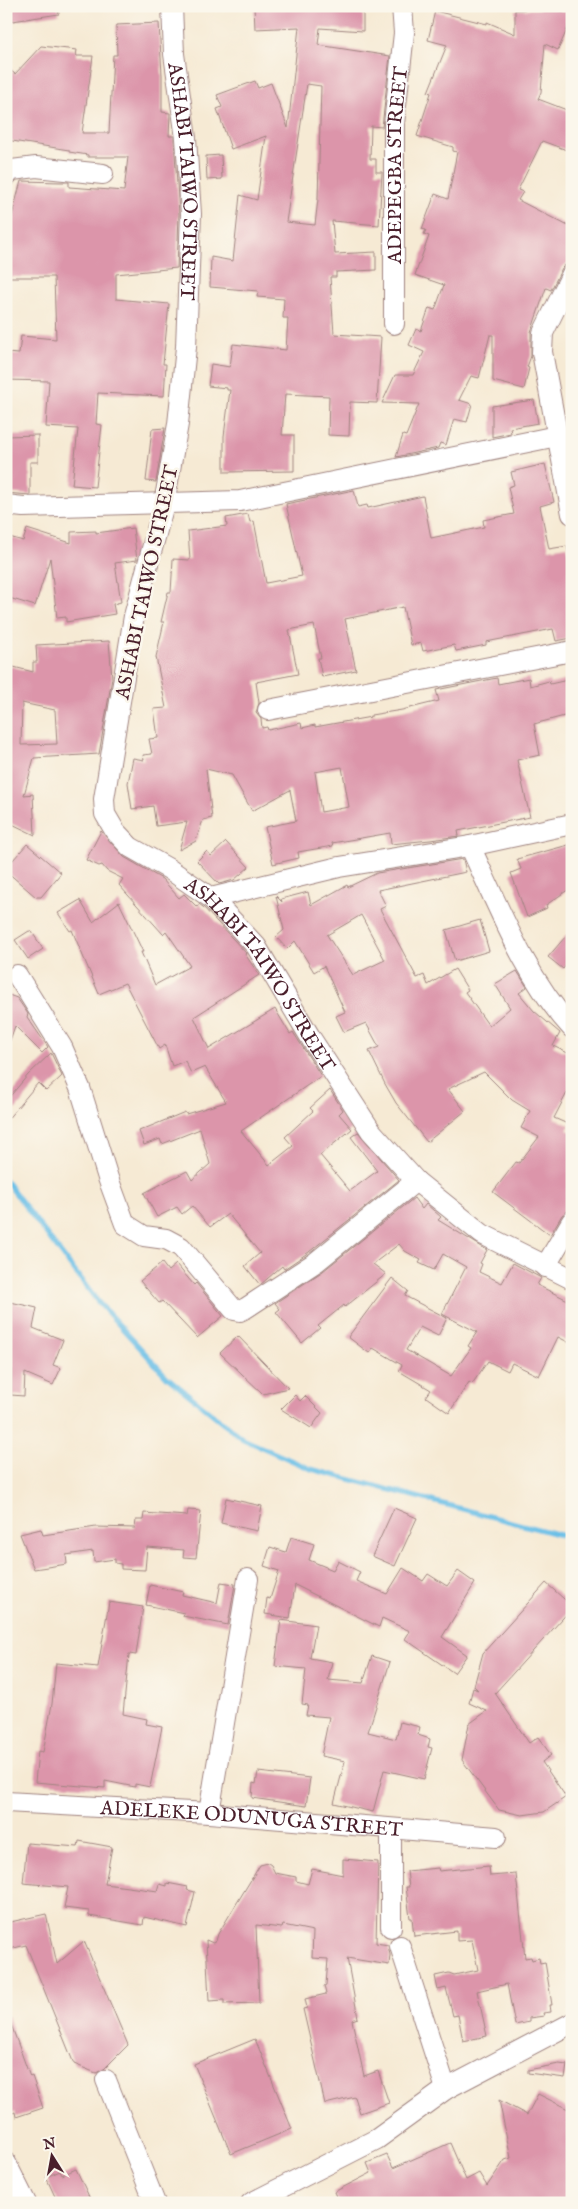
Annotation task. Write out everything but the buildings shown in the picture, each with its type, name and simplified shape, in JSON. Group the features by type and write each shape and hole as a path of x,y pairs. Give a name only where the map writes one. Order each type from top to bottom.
{"street":[{"name":"ASHABI TAIWO STREET","path":"172,6 174,54 186,138 191,214 185,356 178,424 164,504 134,616 104,799 105,814 115,831 130,847 169,869 211,898 256,946 312,1040 371,1131 416,1181 482,1234 545,1268 572,1280"},
{"name":"ADEPEGBA STREET","path":"394,324 394,124 404,33 402,6"},
{"path":"6,176 12,170 36,167 103,174"},
{"path":"572,274 543,333 542,352 556,436 572,514"},
{"path":"6,505 23,507 240,501 556,436"},
{"path":"268,710 572,651"},
{"path":"211,898 339,867 470,846 572,824"},
{"path":"470,846 538,985 554,1009 572,1028"},
{"path":"17,975 62,1047 80,1088 108,1178 125,1224 144,1236 166,1239 181,1247 234,1310 240,1311 246,1308 316,1262 416,1181"},
{"path":"545,1268 572,1221"},
{"path":"209,1813 248,1579"},
{"name":"ADELEKE ODUNUGA STREET","path":"6,1802 209,1813 496,1838"},
{"path":"391,1829 391,1927"},
{"path":"400,1946 446,2089"},
{"path":"251,2203 377,2139 446,2089 572,2023"},
{"path":"106,2080 155,2203"},
{"path":"6,2163 26,2203"}],"waterway":[{"path":"6,1181 98,1302 167,1377 243,1439 311,1469 572,1538"}]}
